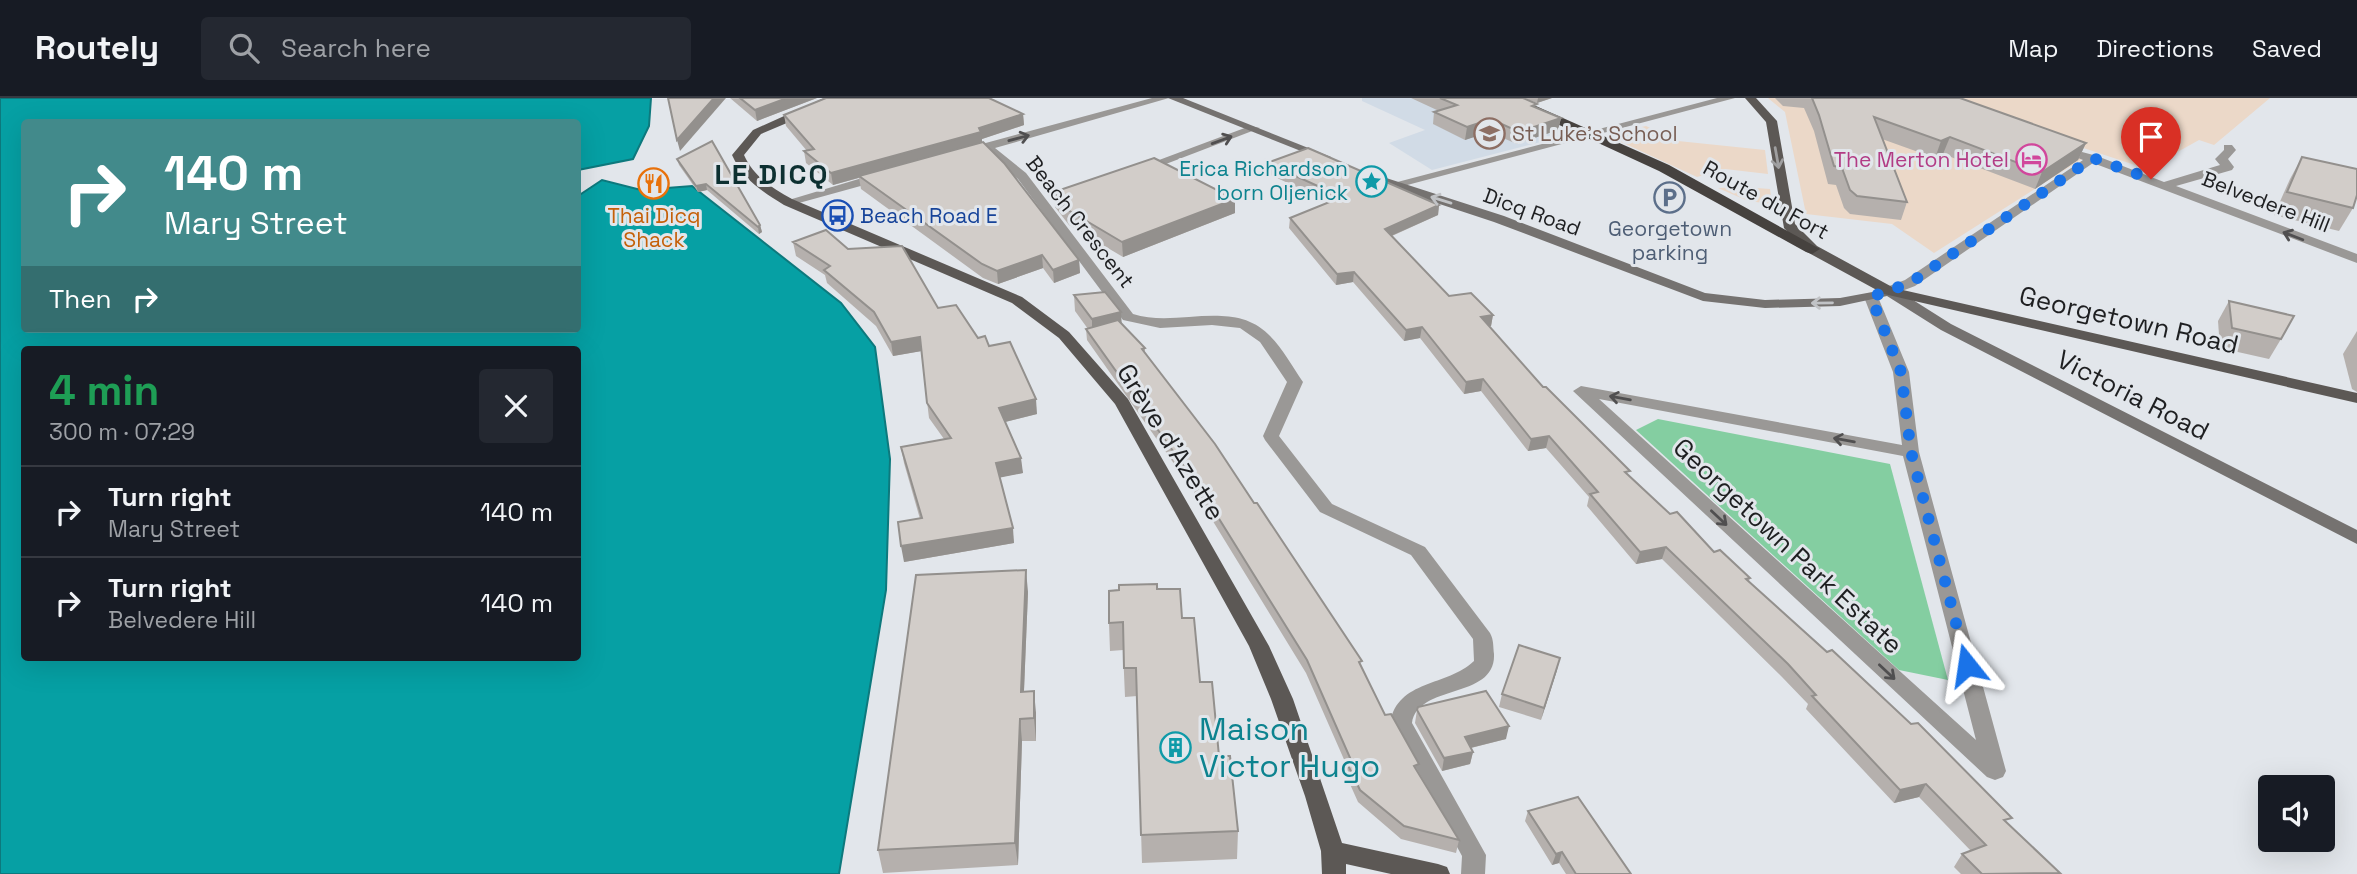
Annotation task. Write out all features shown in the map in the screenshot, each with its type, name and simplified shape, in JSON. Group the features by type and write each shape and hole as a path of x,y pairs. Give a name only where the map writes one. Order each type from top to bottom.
{"highway":[{"name":"Route du Fort","path":"1507,98 1664,168 1812,248"}],"main road":[{"path":"826,99 841,98"},
{"path":"1173,98 1342,164"},
{"path":"1750,98 1771,121 1789,225 1812,248"},
{"name":"Grève d'Azette","path":"826,99 766,127 748,140 737,155 744,170 754,182 788,202 1017,300 1064,335 1122,402 1259,646 1286,711 1333,863"},
{"name":"Dicq Road","path":"1367,175 1499,219 1703,297 1765,304 1840,302 1889,291"},
{"name":"Route du Fort","path":"1812,248 1889,291"},
{"name":"Georgetown Road","path":"1889,291 2357,398"},
{"name":"Victoria Road","path":"1889,291 1946,327 2357,538"},
{"path":"1333,863 1438,874"}],"street":[{"path":"964,153 1164,98"},
{"path":"1392,185 1730,98"},
{"path":"1132,172 1254,128"},
{"name":"Belvedere Hill","path":"2053,144 2357,259"},
{"name":"Beach Crescent","path":"986,146 1047,198 1128,317 1155,326 1216,320 1238,323 1260,334 1295,382 1271,436 1325,508 1418,551 1483,638 1484,663 1467,678 1408,700 1401,710 1401,723 1474,855 1473,874"},
{"path":"2167,185 2228,167 2221,159 2230,150 2228,147"},
{"path":"1889,291 1910,283 2093,158"},
{"path":"788,202 890,174"},
{"name":"Georgetown Park Estate","path":"1871,297 1901,372 1911,452 1995,771 1581,391 1911,452"}],"shaded area":[{"name":"St Luke's School","path":"1362,98 1490,98 1564,129 1564,136 1432,170 1389,143 1425,130 1362,101"},
{"path":"1768,98 1911,98 2082,159 1934,253 1892,224 1806,214 1785,112"},
{"path":"1932,98 2270,98 2214,145 2199,140 2147,169"},
{"path":"1646,126 1678,141 1765,150 1768,174 1725,169 1697,177 1606,135"},
{"path":"1718,188 1770,189 1772,204 1748,201"}],"green space":[{"path":"1658,419 1890,464 1948,680 1899,670 1636,430"}],"water":[{"path":"0,98 651,98 649,126 633,159 581,169 581,119 21,119 21,333 581,333 581,194 602,180 641,190 692,186 841,303 875,347 890,459 886,590 839,874 0,874"}],"building":[{"path":"668,98 714,98 677,140"},
{"path":"740,98 787,98 755,110"},
{"path":"826,98 989,98 1023,114 979,128 981,132 831,173 804,151 814,149 784,115"},
{"path":"1440,98 1523,98 1537,104 1532,106 1561,118 1519,132 1491,119 1467,127 1434,112 1457,105"},
{"name":"The Merton Hotel","path":"1812,98 1960,98 2086,143 2042,172 1950,137 1941,141 1874,117 1907,202 1857,196 1850,190 1842,168 1834,166"},
{"path":"712,141 760,225 758,227 706,184 696,186 677,159"},
{"path":"983,142 1004,163 1079,260 1053,270 1042,255 997,271 982,264 859,176"},
{"path":"1308,148 1439,205 1385,229 1449,296 1471,293 1493,315 1481,317 1543,387 1630,471 1625,472 1670,514 1677,512 1714,552 1720,550 1750,578 1746,579 1827,652 1832,650 1911,724 1918,723 2012,818 2004,820 2060,873 1982,874 1962,854 1986,845 1926,784 1900,790 1812,696 1816,695 1788,664 1666,547 1640,552 1590,494 1598,492 1549,436 1531,439 1483,379 1466,382 1422,327 1406,330 1354,272 1337,274 1290,218 1342,197 1267,163"},
{"path":"2302,157 2357,169 2357,195 2353,208 2287,192"},
{"path":"1154,158 1235,199 1122,242 1068,210 1054,192"},
{"path":"826,230 848,249 902,246 938,308 956,305 978,338 985,336 989,346 1010,342 1036,399 999,408 1021,458 996,463 1013,528 901,546 898,522 922,518 901,447 951,438 927,403 920,337 891,342 874,312 824,270 830,266 793,242"},
{"path":"1105,292 1121,312 1092,319 1074,295"},
{"path":"2229,301 2294,316 2281,339 2232,328"},
{"path":"1118,320 1145,348 1142,349 1215,444 1362,661 1359,662 1385,715 1391,714 1419,764 1414,766 1459,840 1404,826 1360,790 1346,761 1351,760 1307,660 1203,493 1086,329"},
{"path":"1026,570 1021,692 1034,691 1034,718 1020,719 1015,843 878,850 916,575"},
{"name":"Maison Victor Hugo","path":"1157,584 1157,589 1180,589 1182,618 1194,618 1200,682 1212,682 1219,756 1230,756 1238,831 1141,835 1136,668 1124,668 1123,622 1109,623 1109,591 1119,590 1119,585"},
{"path":"1519,645 1560,658 1544,708 1502,694"},
{"path":"1486,691 1509,726 1465,737 1473,752 1444,758 1417,710 1418,707"},
{"path":"1578,797 1631,874 1576,874 1562,852 1556,854 1528,811"}],"place":[{"name":"St Luke's School","path":"1489,134"},
{"name":"The Merton Hotel","path":"2032,160"},
{"name":"Erica Richardson born Oljenick","path":"1371,181"},
{"name":"Thai Dicq Shack","path":"654,184"},
{"name":"Georgetown parking","path":"1670,197"},
{"name":"Beach Road E","path":"837,216"},
{"name":"Maison Victor Hugo","path":"1176,747"}],"district":[{"name":"LE DICQ","path":"772,174"}],"route":[{"path":"1967,665 1911,452 1901,372 1871,297 1910,283 2093,158 2151,179"}]}
